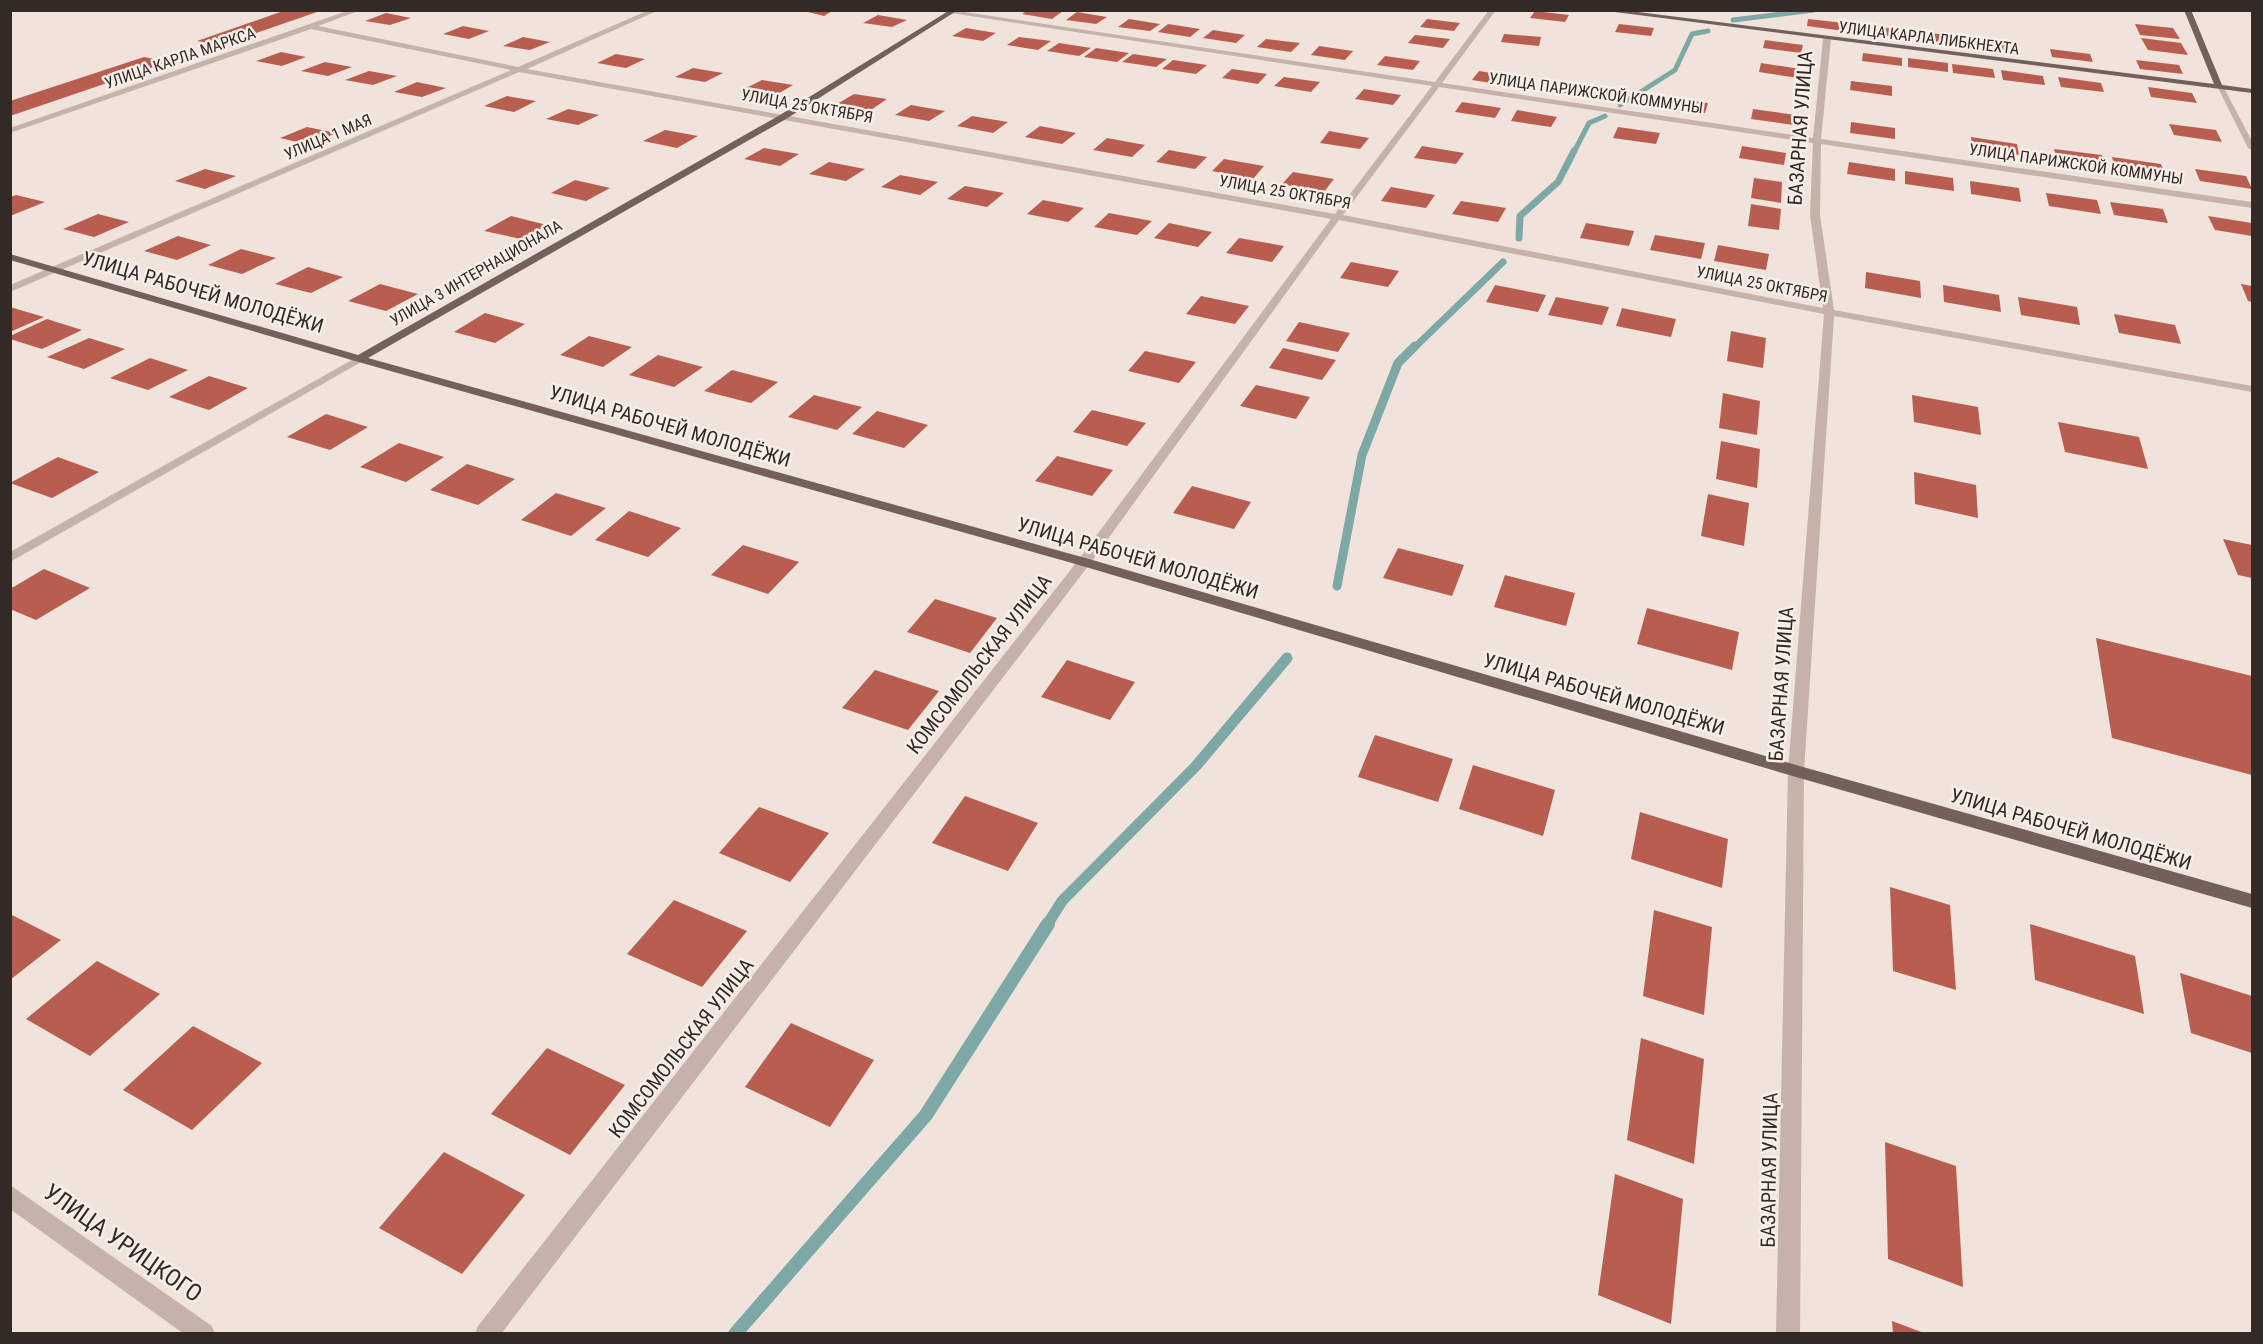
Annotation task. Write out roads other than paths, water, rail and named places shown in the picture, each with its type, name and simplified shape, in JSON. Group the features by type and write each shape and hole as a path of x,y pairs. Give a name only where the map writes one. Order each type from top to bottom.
{"main road":[{"name":"УЛИЦА КАРЛА ЛИБКНЕХТА","path":"1602,10 2253,91"},
{"path":"2187,10 2219,86"},
{"name":"УЛИЦА 3 ИНТЕРНАЦИОНАЛА","path":"359,359 783,117 953,12"},
{"name":"УЛИЦА РАБОЧЕЙ МОЛОДЁЖИ","path":"10,256 359,359 1084,562 1796,771 2253,901"}],"street":[{"name":"УЛИЦА КАРЛА МАРКСА","path":"10,131 358,10"},
{"name":"УЛИЦА 1 МАЯ","path":"10,289 522,70 656,10"},
{"name":"УЛИЦА ПАРИЖСКОЙ КОММУНЫ","path":"934,10 2253,205"},
{"name":"КОМСОМОЛЬСКАЯ УЛИЦА","path":"486,1334 1084,562 1337,217 1493,10"},
{"name":"УЛИЦА 25 ОКТЯБРЯ","path":"312,27 522,70 1337,217 1829,312 2253,389"},
{"name":"БАЗАРНАЯ УЛИЦА","path":"1788,1334 1796,771 1829,312 1815,214 1817,141 1827,39"},
{"path":"2219,86 2253,148"},
{"name":"УЛИЦА 3 ИНТЕРНАЦИОНАЛА","path":"10,558 359,359"},
{"name":"УЛИЦА УРИЦКОГО","path":"10,1196 204,1334"}],"waterway":[{"path":"1733,20 1814,10"},
{"path":"1620,105 1675,70 1692,34 1708,31"},
{"path":"1574,152 1589,123 1605,116"},
{"path":"1519,238 1520,216 1558,182 1574,151"},
{"path":"1414,348 1503,262"},
{"path":"1337,586 1362,455 1398,363 1415,346"},
{"path":"1047,925 1062,901 1196,766 1287,658"},
{"path":"735,1334 926,1115 1048,924"}]}
